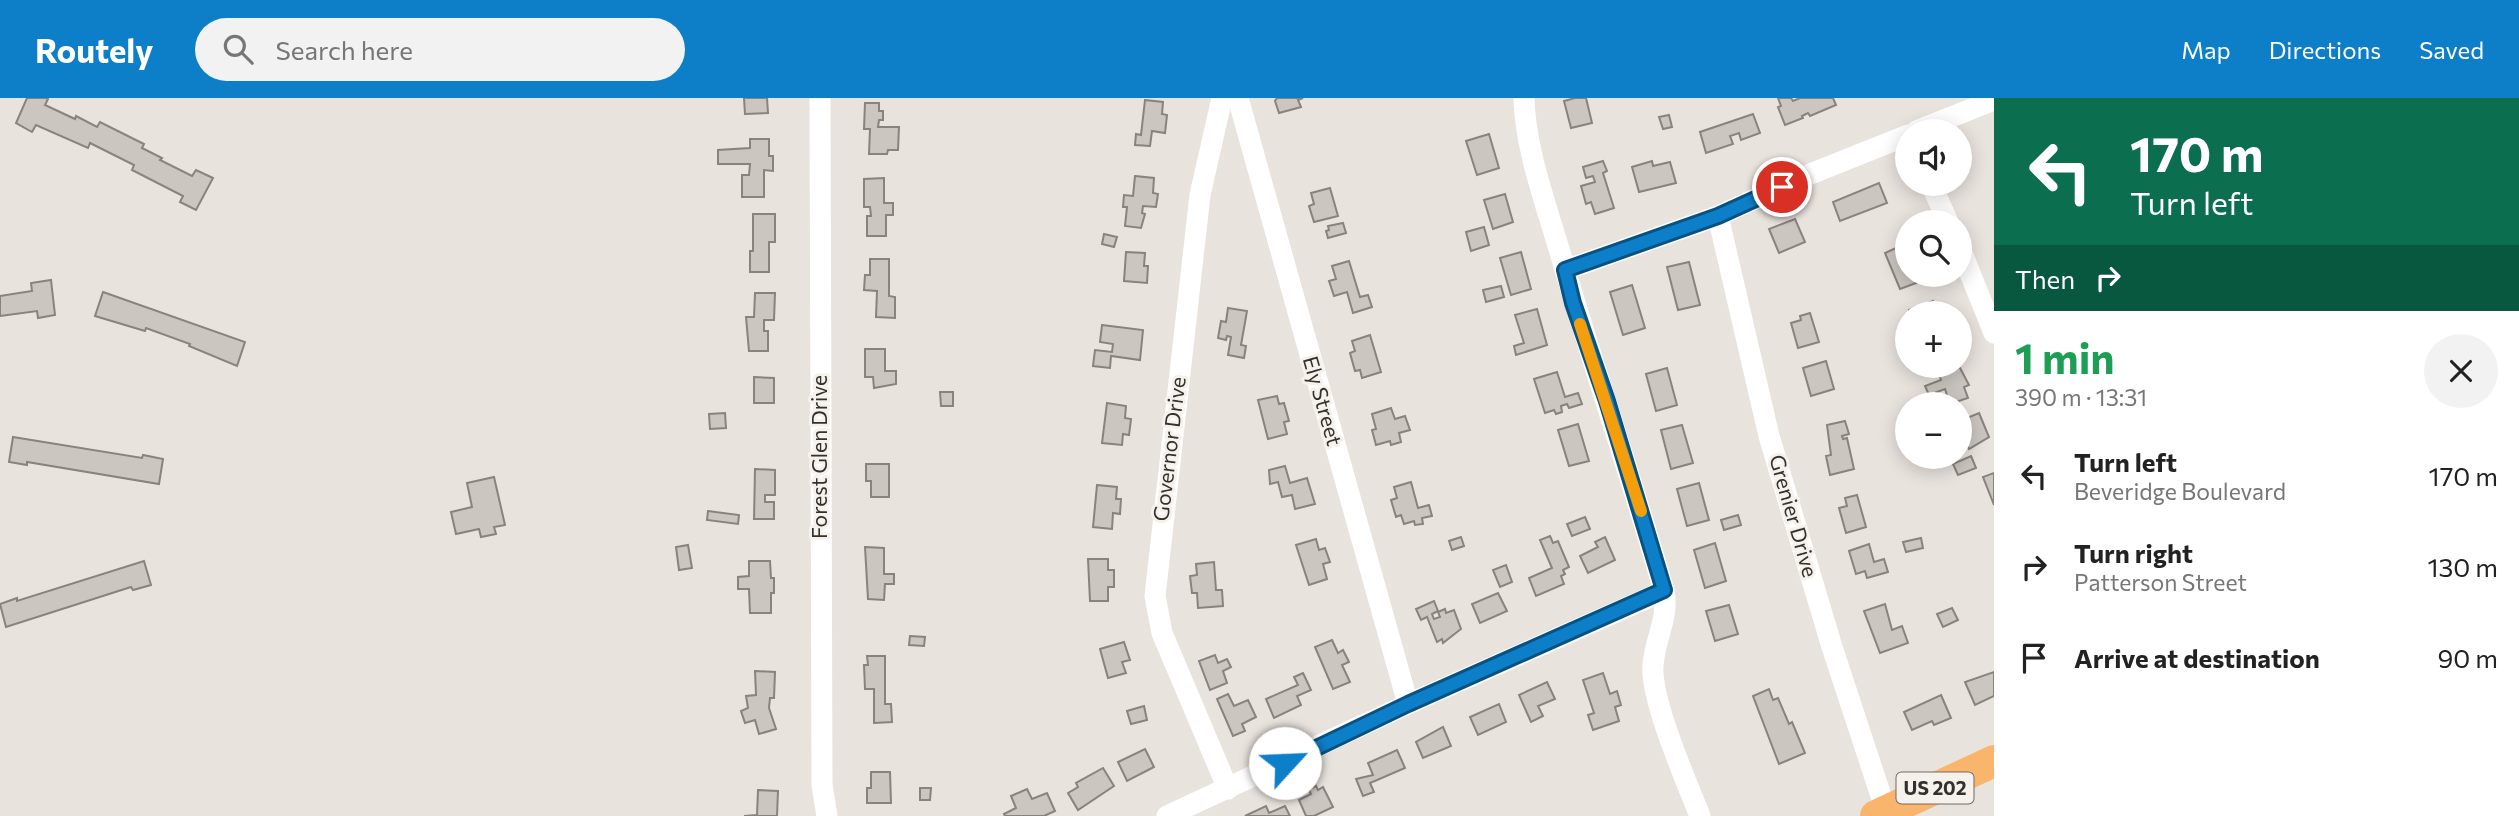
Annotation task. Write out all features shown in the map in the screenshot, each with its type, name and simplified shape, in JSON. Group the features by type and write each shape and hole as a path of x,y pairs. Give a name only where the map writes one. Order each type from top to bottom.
{"highway":[{"name":"US 202","path":"1881,814 1994,761"}],"street":[{"name":"Forest Glen Drive","path":"820,98 822,785 827,816"},
{"name":"Governor Drive","path":"1222,98 1200,195 1155,596 1162,633 1228,789"},
{"name":"Ely Street","path":"1238,98 1408,704"},
{"path":"1524,98 1533,152 1573,303 1607,401 1664,590 1667,607 1653,665 1654,682 1675,754 1700,816"},
{"path":"1946,119 1994,100"},
{"path":"1565,270 1718,216 1803,177 1895,140"},
{"name":"Grenier Drive","path":"1718,216 1777,462 1881,814"},
{"path":"1972,278 1994,333"},
{"path":"1167,816 1408,704 1664,590"}],"building":[{"path":"27,98 46,98 48,99 45,105 97,127 100,122 144,144 142,148 162,158 160,160 192,176 196,170 213,178 196,210 180,202 183,196 132,170 134,165 90,143 88,148 36,125 32,132 16,123"},
{"path":"744,98 767,98 768,113 745,114"},
{"path":"1277,98 1303,98 1298,100 1301,107 1279,113 1275,101"},
{"path":"1586,98 1592,123 1571,128 1564,101"},
{"path":"1778,98 1791,98 1793,101 1800,98 1833,98 1836,105 1810,116 1808,113 1802,116 1803,118 1785,125 1778,107 1781,106"},
{"path":"1145,100 1163,102 1162,114 1167,115 1165,133 1152,131 1150,146 1135,145 1136,134 1141,135"},
{"path":"865,103 879,103 883,120 879,120 878,127 899,127 898,150 888,150 887,154 869,154 870,129 864,129"},
{"path":"1753,114 1760,133 1741,140 1739,133 1730,136 1733,144 1706,153 1700,132"},
{"path":"1669,115 1672,127 1663,129 1659,117"},
{"path":"1489,134 1499,168 1477,175 1466,141"},
{"path":"750,139 769,139 769,156 773,156 773,171 764,170 764,197 742,197 742,175 749,175 750,164 718,164 718,150 750,148"},
{"path":"1603,161 1607,171 1603,173 1614,208 1595,214 1591,202 1586,204 1581,186 1595,182 1593,176 1586,178 1583,167"},
{"path":"1652,161 1653,166 1670,162 1676,183 1639,192 1632,167"},
{"path":"1135,176 1154,178 1153,193 1158,194 1156,207 1143,206 1142,213 1145,214 1141,228 1125,226 1127,207 1123,207 1124,195 1133,196"},
{"path":"884,178 884,203 893,203 893,215 886,215 886,236 867,236 867,216 871,216 870,207 864,207 864,179"},
{"path":"1879,183 1887,203 1840,221 1833,202"},
{"path":"1330,188 1338,216 1314,222 1309,206 1314,204 1311,193"},
{"path":"1505,194 1513,222 1493,229 1484,200"},
{"path":"753,214 775,214 775,242 769,242 769,272 750,272"},
{"path":"1795,219 1805,242 1779,253 1769,229"},
{"path":"1343,223 1346,233 1328,238 1328,226"},
{"path":"1484,227 1489,245 1471,251 1466,232"},
{"path":"1104,234 1117,237 1114,247 1102,244"},
{"path":"1895,248 1895,277 1885,253"},
{"path":"1126,252 1145,253 1144,266 1148,266 1147,283 1124,281"},
{"path":"1521,252 1531,289 1511,295 1500,258"},
{"path":"870,259 889,259 889,296 895,297 895,318 876,317 877,291 864,290 865,275 870,275"},
{"path":"1349,261 1360,297 1368,295 1372,307 1353,313 1347,292 1334,296 1329,281 1336,279 1332,266"},
{"path":"1689,262 1700,305 1678,310 1667,267"},
{"path":"51,280 55,315 38,318 37,311 0,316 0,296 32,291 31,283"},
{"path":"1632,285 1645,328 1623,335 1610,292"},
{"path":"1501,286 1504,297 1486,302 1483,290"},
{"path":"103,292 245,342 237,366 189,346 190,344 146,328 145,331 95,316"},
{"path":"755,293 775,293 774,320 764,320 764,331 768,331 768,351 749,351 746,317 754,317"},
{"path":"1228,308 1247,311 1241,345 1246,346 1244,358 1228,355 1231,337 1227,336 1226,340 1218,338 1221,321 1226,322"},
{"path":"1537,309 1547,345 1516,355 1514,346 1524,343 1515,315"},
{"path":"1810,313 1819,342 1798,348 1791,323"},
{"path":"1102,325 1143,330 1140,360 1111,356 1110,368 1093,366 1095,350 1112,352 1113,344 1100,342"},
{"path":"1370,335 1381,372 1362,378 1360,370 1355,371 1350,353 1355,351 1352,341"},
{"path":"865,349 885,349 885,371 896,371 896,384 874,388 873,377 865,377"},
{"path":"1826,361 1834,389 1811,396 1803,368"},
{"path":"1667,368 1677,405 1656,411 1646,374"},
{"path":"1557,372 1565,397 1578,393 1582,404 1569,408 1567,404 1561,406 1562,412 1556,414 1554,410 1545,413 1534,379"},
{"path":"754,377 774,378 774,403 754,403"},
{"path":"1940,378 1965,378 1969,385 1964,387 1966,392 1946,392 1945,389 1928,392 1925,386 1941,380"},
{"path":"940,392 953,392 953,406 941,406"},
{"path":"1277,396 1279,404 1284,403 1289,421 1284,422 1287,434 1268,439 1258,400"},
{"path":"1107,403 1126,406 1125,418 1131,419 1129,435 1123,434 1122,445 1102,443"},
{"path":"1391,408 1395,419 1405,416 1410,430 1399,433 1401,442 1391,445 1390,441 1376,445 1372,414"},
{"path":"725,413 726,428 710,429 709,414"},
{"path":"1979,413 1989,437 1972,447 1972,416"},
{"path":"1845,421 1849,434 1842,436 1843,439 1847,438 1854,469 1830,475 1826,456 1831,455 1827,425"},
{"path":"1578,424 1589,461 1569,466 1558,430"},
{"path":"1682,425 1693,463 1671,469 1661,430"},
{"path":"13,437 163,459 159,484 27,462 27,465 9,462"},
{"path":"1972,458 1976,468 1958,475 1955,469 1972,469"},
{"path":"866,464 889,464 889,497 871,497 871,481 866,481"},
{"path":"1285,466 1290,483 1307,478 1315,504 1295,509 1292,495 1282,497 1278,482 1270,484 1269,470"},
{"path":"755,469 775,470 775,495 765,495 765,502 774,502 774,519 754,519"},
{"path":"1994,473 1994,505 1983,477"},
{"path":"494,477 505,525 494,527 496,534 481,537 479,529 456,534 451,512 472,507 467,483"},
{"path":"1411,482 1418,508 1429,505 1432,516 1422,518 1423,524 1415,525 1414,521 1404,524 1401,515 1396,517 1391,500 1397,498 1394,487"},
{"path":"1699,483 1709,520 1687,526 1677,489"},
{"path":"1097,485 1117,487 1116,499 1121,499 1120,514 1113,513 1112,529 1093,527"},
{"path":"1857,495 1866,527 1846,533 1839,508 1847,506 1845,498"},
{"path":"708,511 739,515 738,524 707,520"},
{"path":"1738,515 1741,525 1724,530 1721,520"},
{"path":"1585,517 1590,529 1572,536 1567,524"},
{"path":"1550,536 1553,543 1558,541 1569,567 1563,570 1565,574 1561,576 1564,584 1536,596 1529,578 1552,568 1540,540"},
{"path":"1461,537 1464,546 1452,550 1449,541"},
{"path":"1605,537 1615,560 1588,573 1580,556 1598,547 1595,542"},
{"path":"1921,538 1923,548 1906,552 1903,542"},
{"path":"1316,539 1319,550 1325,548 1330,562 1323,564 1327,579 1309,585 1296,545"},
{"path":"1715,543 1726,581 1705,588 1694,550"},
{"path":"1869,544 1874,562 1884,559 1888,572 1867,578 1865,571 1856,574 1849,551"},
{"path":"688,545 692,568 679,570 676,547"},
{"path":"865,547 884,548 884,574 894,574 894,584 885,584 884,600 868,599"},
{"path":"1088,559 1108,559 1108,570 1114,570 1114,587 1108,587 1108,601 1090,601"},
{"path":"144,561 151,585 133,590 131,587 6,627 0,604"},
{"path":"749,561 770,561 771,578 774,578 771,613 750,613 749,589 738,589 738,577 749,576"},
{"path":"1214,562 1216,590 1222,590 1223,606 1198,608 1197,593 1192,593 1190,576 1197,575 1196,564"},
{"path":"1506,565 1512,582 1500,587 1493,570"},
{"path":"1498,593 1507,611 1480,623 1472,604"},
{"path":"1434,601 1438,611 1432,614 1434,619 1440,617 1438,612 1445,609 1446,613 1454,610 1461,629 1443,643 1442,639 1437,642 1427,617 1421,620 1416,609"},
{"path":"1885,604 1892,630 1902,626 1908,643 1880,653 1864,611"},
{"path":"1729,605 1738,634 1715,641 1706,611"},
{"path":"1952,608 1958,620 1943,627 1937,614"},
{"path":"910,636 925,637 924,646 909,645"},
{"path":"1332,640 1338,653 1343,650 1349,662 1342,665 1350,682 1333,689 1315,647"},
{"path":"1124,642 1130,660 1122,662 1126,673 1108,678 1100,649"},
{"path":"1215,655 1218,663 1227,659 1231,667 1223,671 1227,683 1210,690 1199,661"},
{"path":"867,656 885,656 885,704 891,704 892,722 874,723 874,689 865,689 864,665 868,665"},
{"path":"755,671 775,672 774,698 770,698 769,708 776,729 759,734 755,720 745,723 741,711 748,708 746,696 756,695"},
{"path":"1994,672 1994,696 1975,705 1965,682"},
{"path":"1303,673 1311,690 1297,696 1301,705 1274,718 1266,699 1298,685 1294,677"},
{"path":"1603,673 1610,694 1617,691 1621,705 1615,707 1619,721 1593,730 1588,715 1594,713 1583,680"},
{"path":"1547,682 1555,699 1538,706 1543,716 1531,722 1519,695"},
{"path":"1769,689 1773,700 1778,698 1789,724 1792,722 1805,753 1779,764 1753,696"},
{"path":"1228,694 1234,706 1248,700 1256,717 1242,724 1245,731 1233,736 1217,699"},
{"path":"1941,695 1951,718 1934,725 1932,721 1912,730 1904,712"},
{"path":"1499,704 1506,722 1478,735 1470,717"},
{"path":"1144,706 1147,720 1131,724 1127,711"},
{"path":"1443,727 1451,746 1423,758 1416,742"},
{"path":"1145,749 1154,767 1127,781 1118,762"},
{"path":"1397,750 1405,768 1370,783 1374,792 1363,796 1356,779 1373,775 1368,763"},
{"path":"1103,768 1114,786 1078,810 1068,793 1078,787 1076,783"},
{"path":"871,772 890,772 891,803 867,803"},
{"path":"1316,786 1318,790 1323,787 1333,807 1314,816 1306,816 1299,800 1311,794 1309,790"},
{"path":"920,788 931,788 930,800 920,800"},
{"path":"1027,789 1032,799 1047,793 1055,811 1044,816 1005,816 1004,814 1016,808 1011,796"},
{"path":"758,790 778,791 777,816 744,816 757,815"},
{"path":"1266,806 1269,813 1285,806 1290,816 1245,816"}],"slow traffic":[{"path":"1580,324 1641,511"}],"route":[{"path":"1285,763 1408,704 1664,590 1607,401 1573,303 1565,270 1718,216 1782,187"}]}
